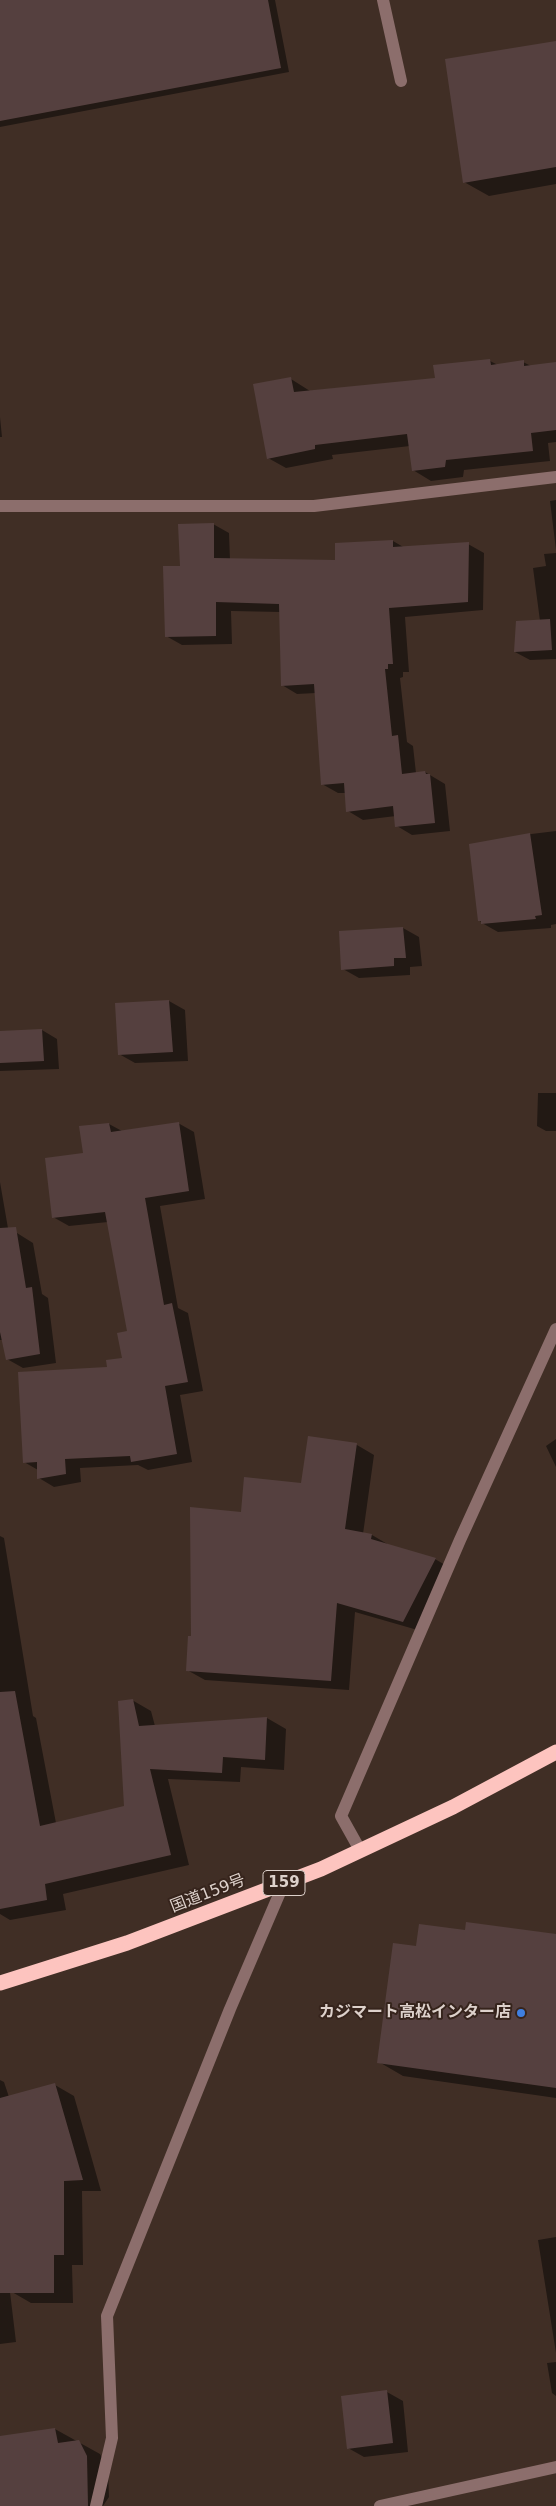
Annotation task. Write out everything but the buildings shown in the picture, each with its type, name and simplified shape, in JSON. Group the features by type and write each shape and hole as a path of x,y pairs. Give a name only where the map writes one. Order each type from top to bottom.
{"highway":[{"name":"国道159号","path":"0,1984 127,1943 321,1869 453,1807 556,1752"}],"street":[{"path":"383,0 401,81"},
{"path":"0,506 314,506 556,478"},
{"path":"360,1850 341,1816 460,1540 556,1329"},
{"path":"96,2506 112,2438 108,2316 230,2009 284,1883"},
{"path":"380,2506 556,2467"}],"place":[{"name":"カジマート高松インター店","path":"521,2013"}]}
